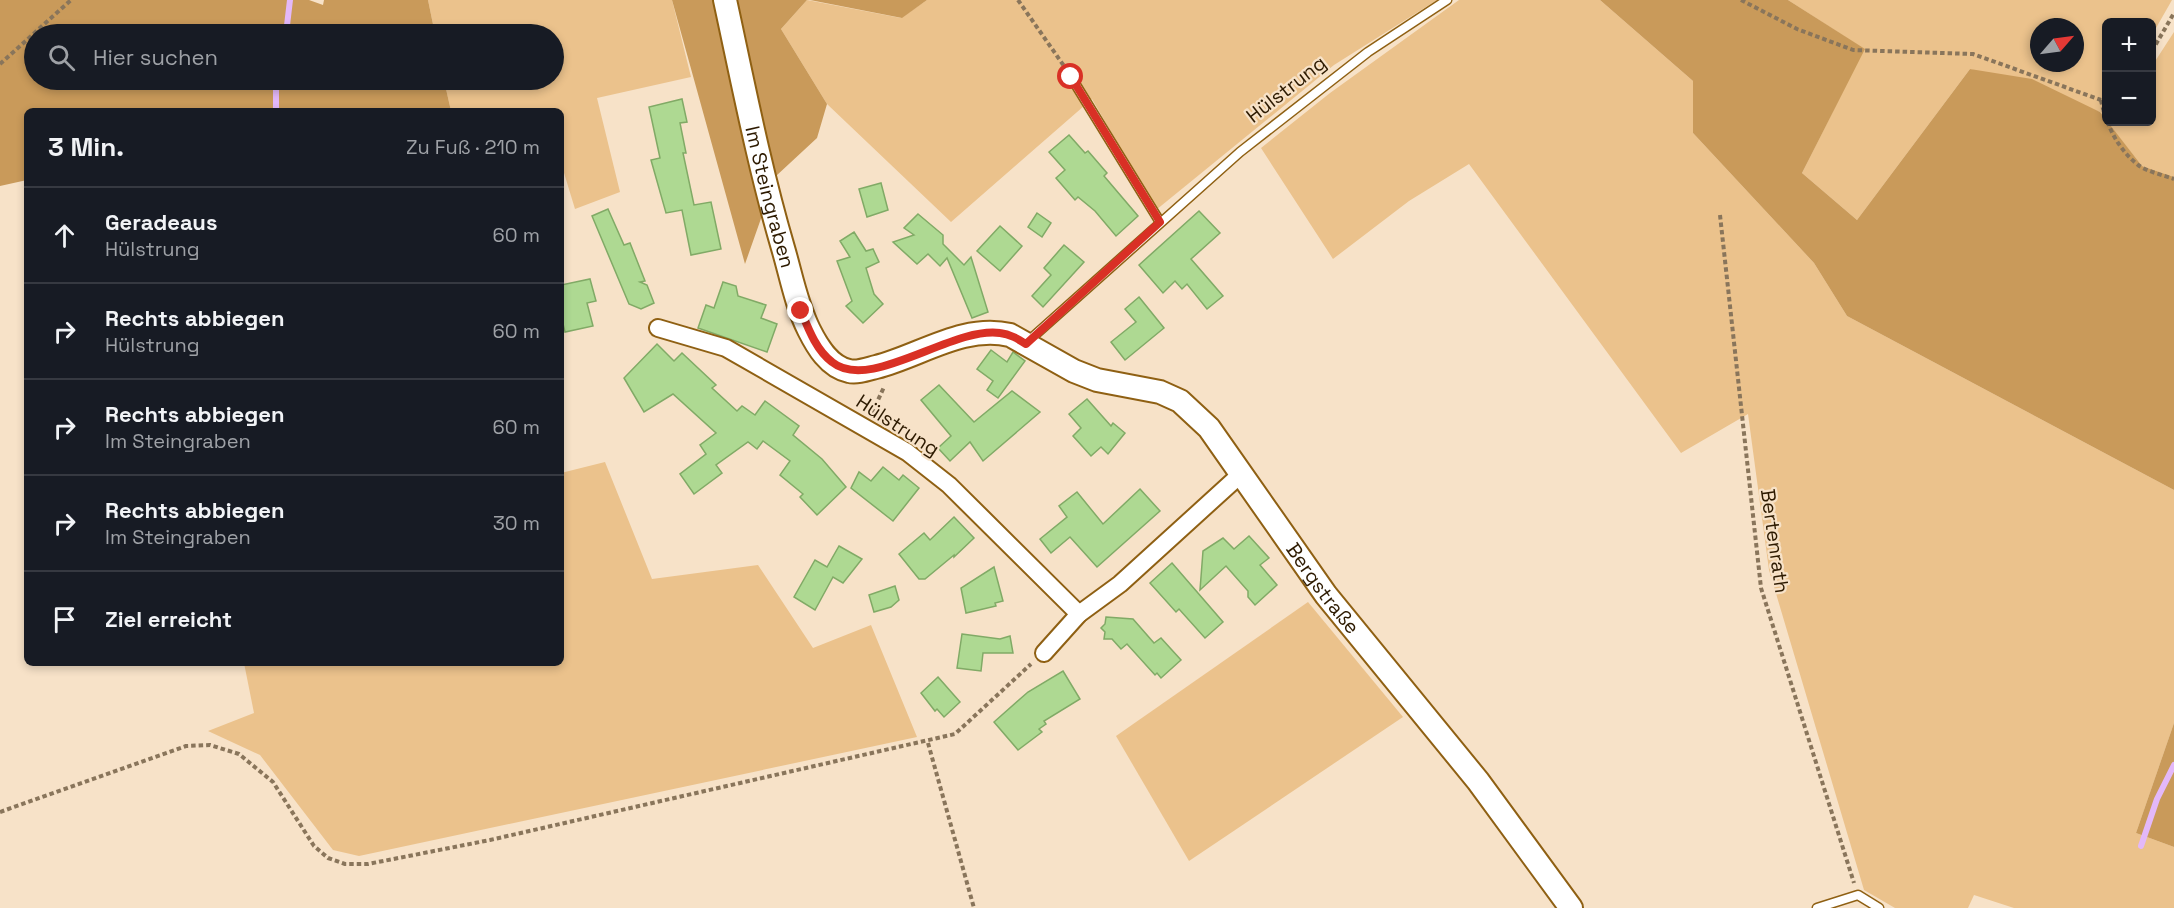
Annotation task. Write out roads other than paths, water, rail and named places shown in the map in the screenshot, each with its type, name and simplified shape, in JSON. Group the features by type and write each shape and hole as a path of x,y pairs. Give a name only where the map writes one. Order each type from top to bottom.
{"street":[{"name":"Im Steingraben","path":"725,0 764,183 809,330 832,363 849,371 892,363 943,343 978,333 999,333 1026,344"},
{"name":"Hülstrung","path":"658,328 726,348 907,452 949,485 1078,614"},
{"name":"Bergstraße","path":"1026,344 1074,371 1097,380 1160,392 1180,401 1209,428 1326,595 1478,781 1571,908"},
{"path":"1044,653 1078,614 1120,584 1241,474"}],"lane":[{"name":"Hülstrung","path":"1026,344 1240,152 1368,52 1447,0"},
{"path":"1071,77 1160,222"},
{"path":"1818,908 1858,895 1879,908"}],"waterway":[{"path":"287,24 290,0"},
{"path":"276,90 276,108"},
{"path":"2141,846 2157,799 2174,765"}]}
